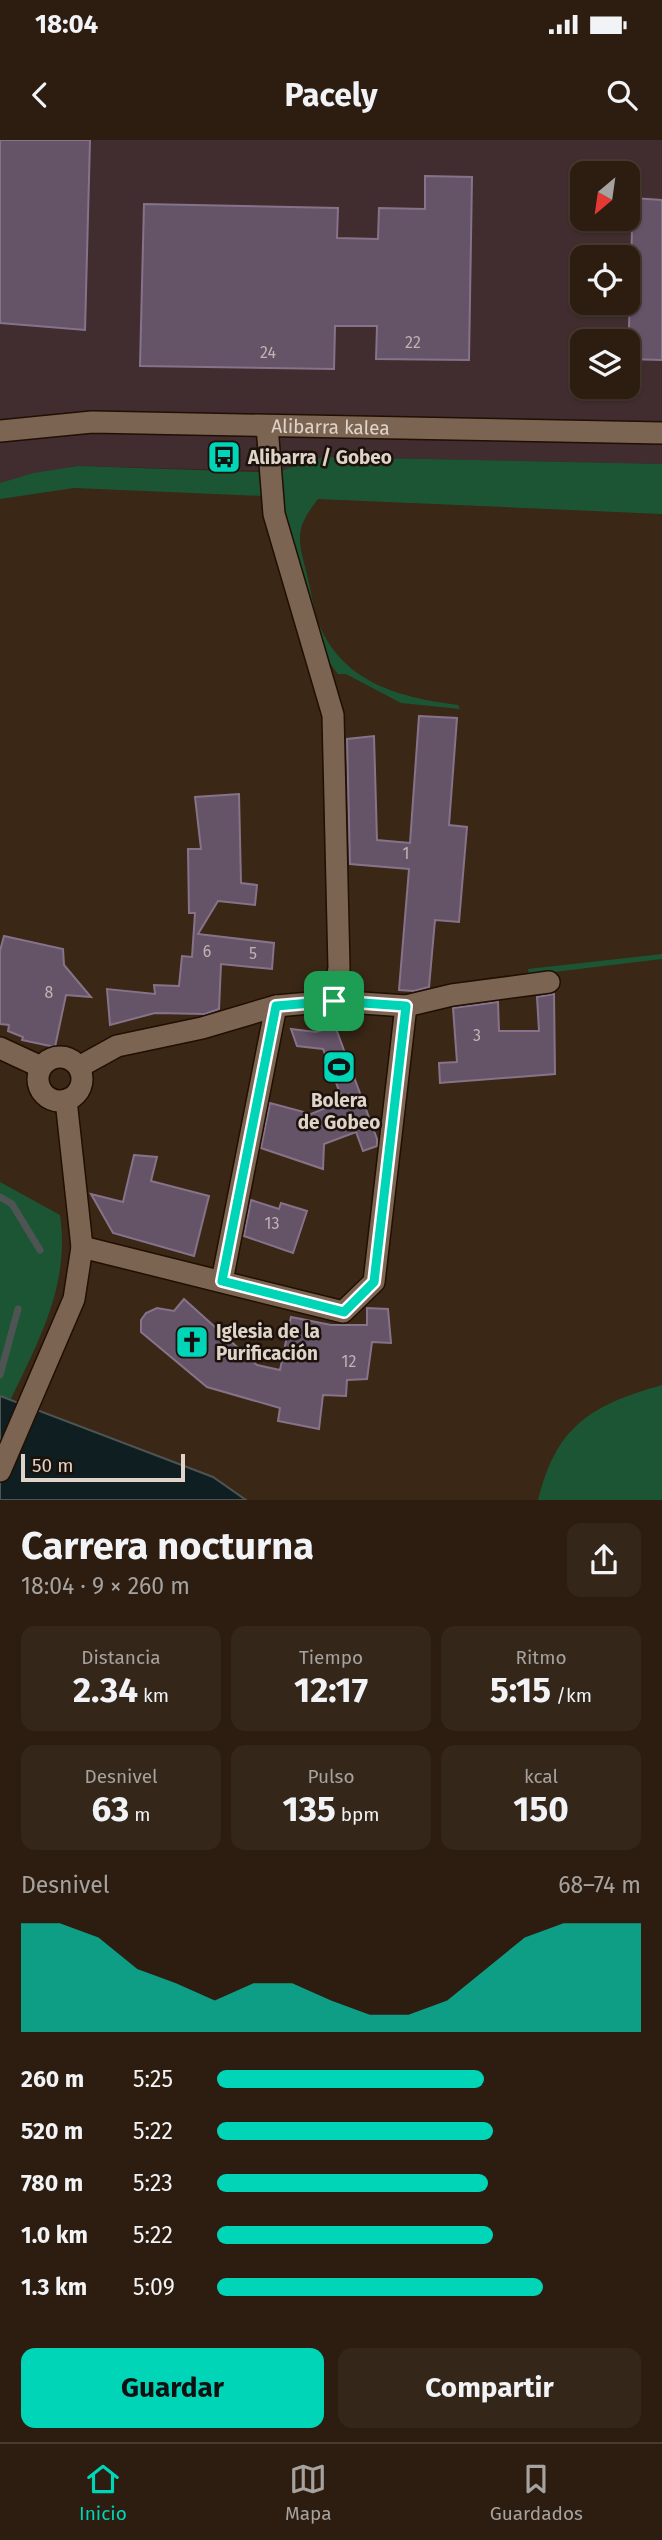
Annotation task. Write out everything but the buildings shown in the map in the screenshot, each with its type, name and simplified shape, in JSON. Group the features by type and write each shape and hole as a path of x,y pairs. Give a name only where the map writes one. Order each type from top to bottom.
{"street":[{"name":"Alibarra kalea","path":"0,431 92,422 662,433"},
{"path":"267,426 274,514 333,715 339,968 334,1001"},
{"path":"79,1067 117,1046 202,1028 276,1006 334,1001 406,1006 452,995 549,982"},
{"path":"222,1281 276,1006"},
{"path":"82,1247 344,1312 374,1282 406,1006"},
{"path":"0,1048 41,1067"},
{"path":"52,1057 67,1057 79,1067 82,1076 75,1095 65,1100 52,1100 42,1091 37,1079 41,1067 52,1057"},
{"path":"0,1471 74,1299 82,1247 65,1100"}],"shaded area":[{"path":"0,140 662,140 662,464 324,457 280,471 78,466 33,473 0,483"},
{"path":"0,1396 213,1477 246,1500 0,1500"}],"green space":[{"path":"324,457 662,464 662,514 318,499 304,520 300,546 317,619 333,649 362,676 380,686 418,698 458,705 460,709 401,703 346,674 338,674 315,633 306,606 292,548 280,471"},
{"path":"78,466 259,472 264,496 74,488 0,499 0,483 33,473"},
{"path":"662,954 662,959 529,975 528,969"},
{"path":"0,1182 60,1215 62,1240 61,1264 50,1310 11,1399 0,1396"},
{"path":"662,1385 662,1500 538,1500 555,1454 566,1436 580,1422 615,1401"}],"waterway":[{"path":"0,1197 12,1204 40,1250"},
{"path":"0,1375 18,1309"}],"place":[{"name":"Alibarra / Gobeo","path":"224,457"},
{"name":"Bolera de Gobeo","path":"339,1067"},
{"name":"Iglesia de la Purificación","path":"192,1342"}],"route":[{"path":"334,1001 406,1006 374,1282 344,1312 222,1281 276,1006 334,1001"}]}
